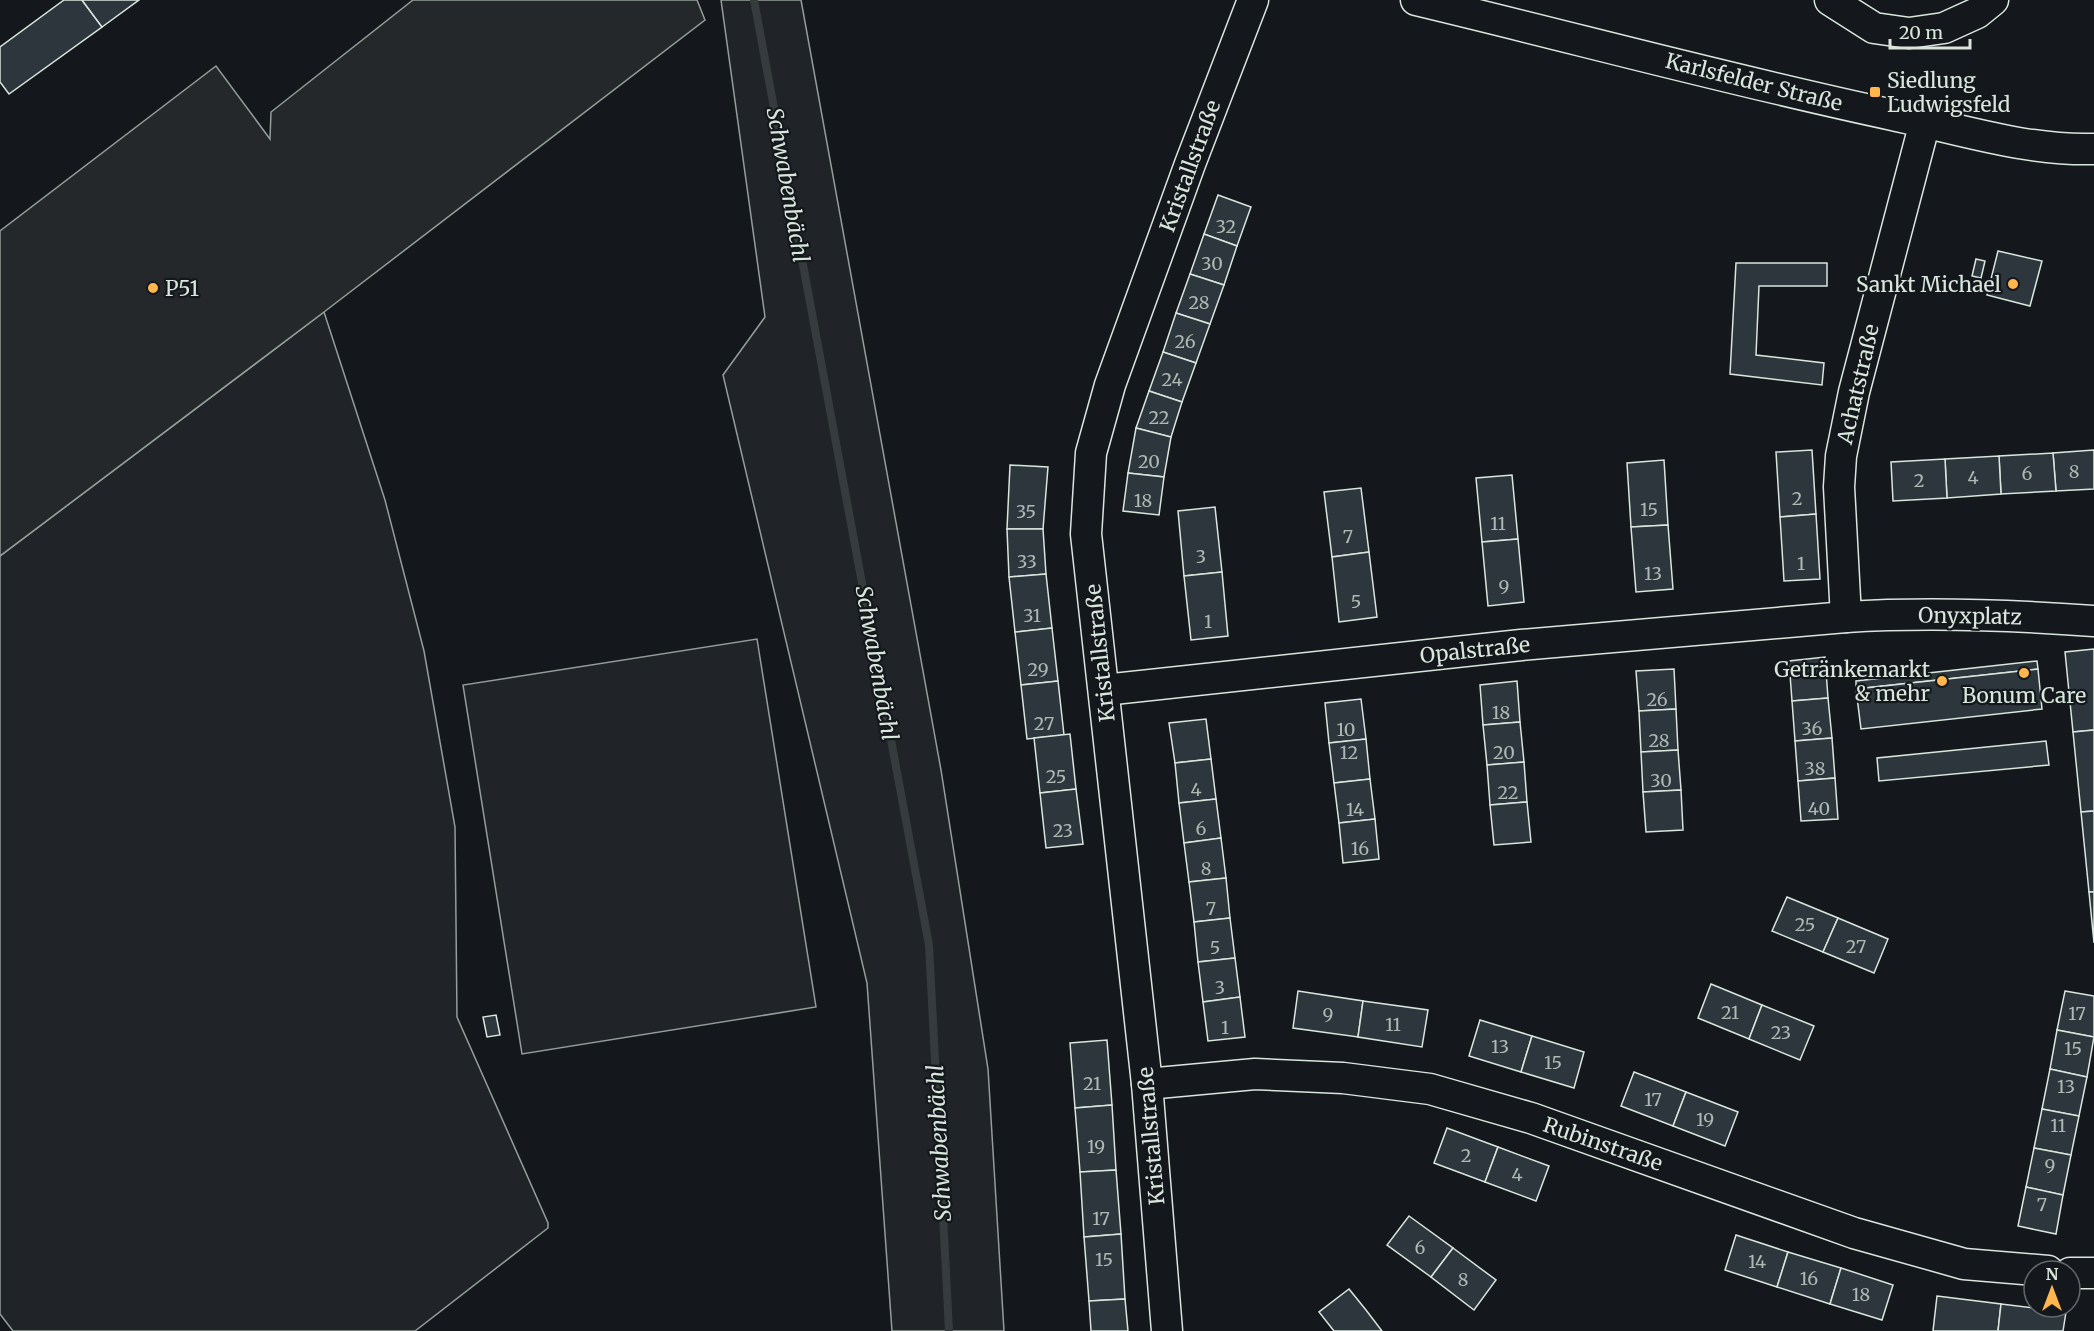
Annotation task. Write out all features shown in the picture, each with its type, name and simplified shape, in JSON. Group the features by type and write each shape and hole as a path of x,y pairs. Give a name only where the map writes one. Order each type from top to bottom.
{"street":[{"name":"Kristallstraße","path":"1167,1331 1147,1084 1086,534 1091,453 1114,374 1190,164 1253,0"},
{"name":"Karlsfelder Straße","path":"1416,0 1820,99 1993,138 2059,148 2094,149"},
{"path":"1830,0 1874,28 1908,33 1944,28 1977,14 1993,0"},
{"name":"Achatstraße","path":"1846,617 1839,487 1841,456 1854,392 1925,122"},
{"name":"Onyxplatz","path":"1846,617 1891,614 2094,621"},
{"name":"Opalstraße","path":"1104,690 1499,648 1846,617"},
{"name":"Rubinstraße","path":"1147,1084 1255,1074 1343,1078 1430,1089 1530,1118 1854,1233 1964,1264 2022,1269"}],"shaded area":[{"path":"413,0 697,0 705,20 324,312 0,556 0,231 216,66 270,139 271,112"},
{"path":"721,0 801,0 941,770 988,1069 1004,1331 892,1331 867,983 723,375 765,317"},
{"path":"324,312 385,500 424,651 455,827 457,1017 548,1223 548,1228 415,1331 13,1331 0,1314 0,556"},
{"path":"757,639 816,1007 522,1054 463,685"}],"building":[{"path":"64,0 82,0 102,27 9,94 0,82 0,47"},
{"path":"82,0 139,0 102,27"},
{"path":"1218,195 1251,207 1237,246 1204,234"},
{"path":"1204,234 1237,246 1224,285 1190,274"},
{"name":"Sankt Michael","path":"1998,251 2042,261 2030,306 1987,295"},
{"path":"1976,259 1985,261 1981,278 1972,276"},
{"path":"1736,263 1827,263 1827,286 1759,286 1756,355 1824,363 1822,385 1730,374"},
{"path":"1190,274 1224,285 1210,324 1176,313"},
{"path":"1176,313 1210,324 1196,363 1163,352"},
{"path":"1163,352 1196,363 1182,402 1149,391"},
{"path":"1149,391 1182,402 1171,437 1136,428"},
{"path":"1136,428 1171,437 1164,477 1128,473"},
{"path":"1812,450 1816,514 1780,517 1776,452"},
{"path":"2094,450 2094,489 2056,491 2053,453"},
{"path":"2053,453 2056,491 2001,494 1999,456"},
{"path":"1999,456 2001,494 1947,498 1945,459"},
{"path":"1945,459 1947,498 1893,501 1891,462"},
{"path":"1664,460 1668,525 1631,527 1627,463"},
{"path":"1010,465 1048,467 1043,529 1007,529"},
{"path":"1128,473 1164,477 1159,515 1123,511"},
{"path":"1512,475 1518,539 1482,542 1476,478"},
{"path":"1361,488 1369,552 1332,557 1324,492"},
{"path":"1215,507 1222,572 1184,576 1178,511"},
{"path":"1816,514 1820,579 1784,581 1780,517"},
{"path":"1668,525 1673,589 1636,592 1631,527"},
{"path":"1007,529 1043,529 1046,574 1009,577"},
{"path":"1518,539 1524,602 1488,606 1482,542"},
{"path":"1369,552 1377,617 1339,622 1332,557"},
{"path":"1222,572 1228,636 1191,640 1184,576"},
{"path":"1046,574 1052,628 1015,632 1009,577"},
{"path":"1052,628 1058,681 1021,685 1015,632"},
{"path":"2094,649 2094,730 2073,732 2065,652"},
{"path":"1825,657 1828,698 1792,701 1789,661"},
{"path":"2037,661 2038,669 1856,689 1856,681"},
{"path":"1674,669 1676,709 1639,711 1636,671"},
{"path":"2038,669 2042,709 1861,729 1856,689"},
{"path":"1058,681 1064,735 1027,739 1021,685"},
{"path":"1517,681 1520,722 1483,725 1480,685"},
{"path":"1828,698 1832,738 1795,741 1792,701"},
{"path":"1361,699 1366,739 1329,743 1325,703"},
{"path":"1676,709 1678,750 1641,752 1639,711"},
{"path":"1206,719 1211,759 1175,763 1169,723"},
{"path":"1520,722 1524,762 1487,765 1483,725"},
{"path":"2094,730 2094,811 2081,812 2073,732"},
{"path":"1070,734 1076,789 1040,793 1034,738"},
{"path":"1832,738 1835,778 1798,781 1795,741"},
{"path":"1366,739 1370,779 1334,783 1329,743"},
{"path":"2046,741 2049,765 1879,781 1877,758"},
{"path":"1678,750 1681,790 1643,792 1641,752"},
{"path":"1211,759 1216,799 1179,803 1175,763"},
{"path":"1524,762 1527,802 1490,805 1487,765"},
{"path":"1835,778 1838,819 1801,821 1798,781"},
{"path":"1370,779 1375,819 1339,823 1334,783"},
{"path":"1076,789 1083,844 1046,848 1040,793"},
{"path":"1681,790 1683,830 1646,832 1643,792"},
{"path":"1216,799 1221,838 1184,843 1179,803"},
{"path":"1527,802 1531,842 1494,845 1490,805"},
{"path":"2094,811 2094,892 2089,892 2081,812"},
{"path":"1375,819 1379,859 1343,863 1339,823"},
{"path":"1221,838 1226,878 1189,882 1184,843"},
{"path":"1226,878 1230,918 1194,922 1189,882"},
{"path":"2089,892 2094,892 2094,943"},
{"path":"1787,897 1838,918 1823,952 1772,931"},
{"path":"1230,918 1235,958 1198,962 1194,922"},
{"path":"1838,918 1888,939 1874,973 1823,952"},
{"path":"1235,958 1240,997 1203,1002 1198,962"},
{"path":"1711,984 1762,1005 1749,1039 1698,1018"},
{"path":"1298,991 1363,1001 1358,1037 1293,1028"},
{"path":"2065,991 2094,996 2094,1037 2057,1030"},
{"path":"1240,997 1245,1037 1208,1041 1203,1002"},
{"path":"1363,1001 1428,1010 1422,1047 1358,1037"},
{"path":"1762,1005 1814,1026 1800,1060 1749,1039"},
{"path":"496,1015 500,1035 487,1037 483,1017"},
{"path":"1480,1020 1532,1036 1521,1072 1469,1056"},
{"path":"2057,1030 2094,1037 2087,1077 2050,1069"},
{"path":"1532,1036 1584,1052 1574,1088 1521,1072"},
{"path":"1107,1040 1112,1105 1075,1108 1070,1043"},
{"path":"2050,1069 2087,1077 2079,1116 2042,1109"},
{"path":"1634,1072 1686,1092 1673,1126 1621,1106"},
{"path":"1686,1092 1738,1112 1725,1146 1673,1126"},
{"path":"1112,1105 1116,1170 1080,1172 1075,1108"},
{"path":"2042,1109 2079,1116 2071,1155 2034,1148"},
{"path":"1447,1128 1498,1147 1485,1182 1434,1163"},
{"path":"1498,1147 1549,1166 1536,1201 1485,1182"},
{"path":"2034,1148 2071,1155 2063,1195 2026,1187"},
{"path":"1116,1170 1121,1234 1084,1237 1080,1172"},
{"path":"2026,1187 2063,1195 2056,1234 2018,1226"},
{"path":"1409,1216 1453,1248 1431,1277 1387,1245"},
{"path":"1121,1234 1125,1299 1089,1301 1084,1237"},
{"path":"1736,1235 1788,1252 1777,1287 1725,1270"},
{"path":"1453,1248 1496,1280 1474,1310 1431,1277"},
{"path":"1788,1252 1841,1268 1830,1304 1777,1287"},
{"path":"1841,1268 1893,1285 1882,1320 1830,1304"},
{"path":"1349,1289 1382,1331 1334,1331 1319,1312"},
{"path":"1937,1296 2001,1304 1998,1331 1933,1331"},
{"path":"1125,1299 1128,1331 1091,1331 1089,1301"},
{"path":"2001,1304 2022,1307 2022,1319 2065,1319 2063,1331 1998,1331"}],"waterway":[{"name":"Schwabenbächl","path":"754,0 929,945 949,1331"}],"place":[{"name":"Siedlung Ludwigsfeld","path":"1875,92"},
{"name":"Sankt Michael","path":"2013,284"},
{"name":"P51","path":"153,288"},
{"name":"Bonum Care","path":"2024,673"},
{"name":"Getränkemarkt & mehr","path":"1942,681"}]}
